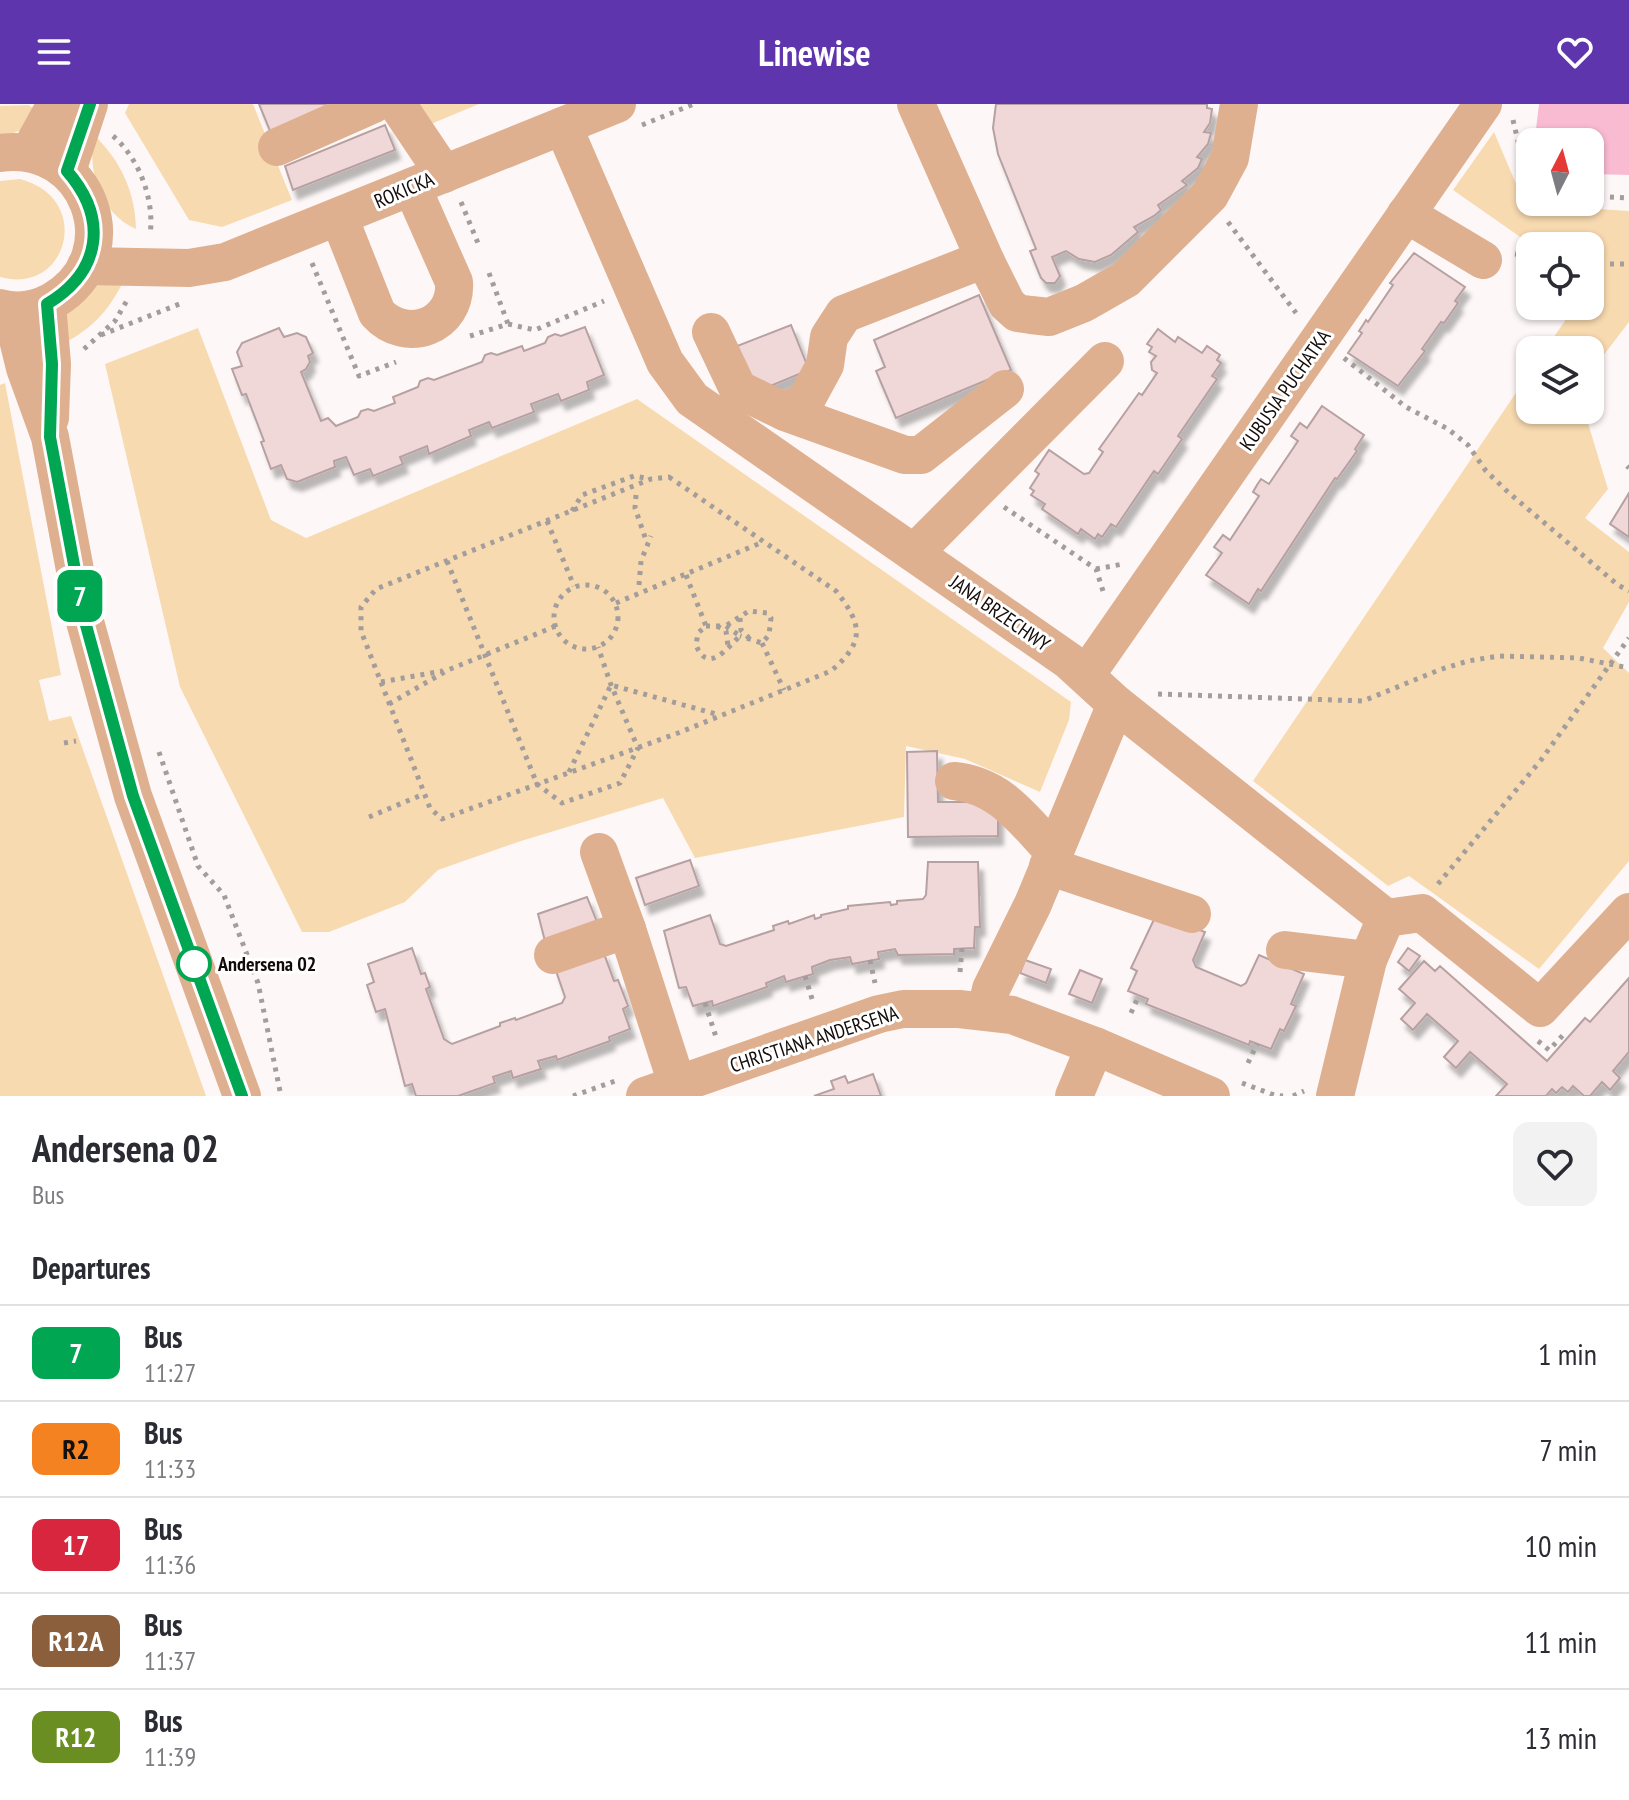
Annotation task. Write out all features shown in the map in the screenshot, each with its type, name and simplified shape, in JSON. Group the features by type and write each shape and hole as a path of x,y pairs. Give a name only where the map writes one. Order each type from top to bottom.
{"street":[{"path":"56,104 15,153 49,159 67,171 82,188 92,209 90,249 76,282 63,295 19,308 52,364 50,437 84,618 133,796 242,1096"},
{"path":"67,171 89,104"},
{"path":"277,147 374,104"},
{"path":"339,217 377,313 386,323 407,330 427,327 450,309 455,296 454,282 428,180 397,104"},
{"name":"ROKICKA","path":"192,283 225,262 617,104"},
{"path":"916,104 1003,297 1017,313 1049,317 1084,303 1126,279 1210,195 1230,158 1239,104"},
{"name":"KUBUSIA PUCHATKA","path":"1086,675 1406,214 1484,108"},
{"name":"JANA BRZECHWY","path":"563,126 665,362 692,399 1086,675 1116,704 1404,916 1540,1008 1625,924"},
{"path":"1406,214 1483,260"},
{"path":"90,249 192,283"},
{"path":"785,412 806,400 825,365 829,337 844,314 969,265 986,262"},
{"path":"711,332 738,389 785,412 905,455 921,455 1005,389"},
{"path":"914,553 1105,361"},
{"path":"986,1011 991,989 1033,904 1116,704"},
{"path":"954,781 975,784 993,792 1051,859 1192,914"},
{"path":"599,852 627,929 661,1090"},
{"path":"1323,1091 1368,960 1404,916"},
{"path":"553,955 627,929"},
{"path":"1285,950 1368,960"},
{"name":"CHRISTIANA ANDERSENA","path":"661,1090 891,1011 959,1009 1012,1015 1229,1095"},
{"path":"1074,1096 1095,1046"}],"path":[{"path":"1484,108 1516,145"},
{"path":"1210,195 1299,317"},
{"path":"1604,197 1629,198"},
{"path":"1604,264 1629,264"},
{"path":"101,335 192,283"},
{"path":"1343,358 1406,407 1448,429 1468,445 1486,471 1509,493 1629,591"},
{"path":"572,511 582,495 634,476 651,479"},
{"path":"669,477 836,591 854,614 857,628 849,656 831,671 784,690 638,748 442,819 430,808 361,631 361,607 376,589 651,479 669,477"},
{"path":"980,489 1096,569 1107,604"},
{"path":"636,495 635,508 648,544"},
{"path":"547,521 574,586"},
{"path":"639,585 641,561 651,536"},
{"path":"616,603 764,542"},
{"path":"447,561 537,784 562,803 620,783 638,748"},
{"path":"1096,569 1136,561"},
{"path":"686,575 706,626"},
{"path":"574,586 599,588 616,603 618,618 614,630 598,647 575,646 565,639 556,626 557,605 562,595 574,586"},
{"path":"726,628 749,611 767,613 772,626 762,643"},
{"path":"740,618 741,633 719,658 711,659 700,653 698,633 706,626 726,628 741,633 753,641 762,643"},
{"path":"389,704 448,670 556,626"},
{"path":"726,628 728,647"},
{"path":"1404,916 1432,892 1541,760 1629,638"},
{"path":"762,643 784,690"},
{"path":"598,647 638,748"},
{"path":"1116,704 1131,694 1363,701 1439,670 1499,656 1579,658 1629,668"},
{"path":"381,682 448,670"},
{"path":"611,685 718,715"},
{"path":"568,773 611,685"},
{"path":"154,737 198,866 224,895 258,983 281,1096"},
{"path":"64,743 76,741"},
{"path":"369,817 424,794"},
{"path":"961,965 962,948"},
{"path":"870,960 877,990"},
{"path":"805,976 816,1010"},
{"path":"1131,1013 1139,995"},
{"path":"705,1003 718,1045"},
{"path":"1537,1040 1549,1050 1568,1030"},
{"path":"1248,1063 1257,1044"},
{"path":"1229,1095 1250,1086"},
{"path":"1293,1096 1323,1091"}],"shaded area":[{"path":"129,104 253,104 292,200 222,227 189,220 125,113"},
{"path":"416,104 479,104 431,124"},
{"path":"1539,104 1629,104 1629,175 1604,174 1604,128 1536,128"},
{"path":"28,105 40,112 24,129 0,138 0,106"},
{"path":"1494,132 1516,184 1516,216 1604,216 1604,209 1629,211 1629,322 1604,355 1604,336 1555,336 1565,320 1604,320 1604,232 1516,234 1453,190"},
{"path":"94,135 112,155 125,178 133,202 136,229 113,213 99,190 93,163"},
{"path":"20,179 43,189 58,205 64,223 63,242 56,259 42,272 23,279 0,277 0,181"},
{"path":"124,280 101,315 68,341 66,315 88,287"},
{"path":"198,328 271,520 306,538 637,399 1071,702 1069,720 1040,792 965,759 906,746 904,817 695,858 663,798 438,870 405,902 329,932 302,932 180,687 105,364"},
{"path":"5,383 61,675 39,680 49,721 71,716 206,1096 0,1096 0,385"},
{"path":"1516,393 1516,424 1588,424 1608,489 1585,518 1629,552 1629,602 1603,648 1629,673 1629,861 1539,969 1409,876 1388,886 1253,781"}],"building":[{"path":"259,104 340,104 270,131"},
{"path":"996,104 1207,104 1207,108 1212,109 1210,123 1204,132 1211,133 1208,144 1197,157 1202,159 1198,168 1182,181 1187,185 1158,205 1161,210 1154,216 1134,227 1138,232 1111,255 1095,262 1079,259 1066,251 1052,257 1060,276 1055,283 1046,283 1030,251 1036,249 998,154 993,128"},
{"path":"385,125 395,150 293,190 285,166"},
{"path":"1414,253 1465,287 1455,301 1458,303 1444,323 1441,322 1422,349 1425,351 1398,386 1348,353 1362,333 1359,331 1366,320 1368,322 1393,285 1390,283"},
{"path":"979,295 1011,370 896,418 876,371 885,367 874,340"},
{"path":"791,325 809,370 751,394 732,348"},
{"path":"585,327 604,375 587,382 589,390 561,401 558,394 531,404 534,412 492,428 489,422 469,430 471,436 429,454 427,446 400,457 403,464 373,476 370,469 354,475 346,457 334,461 335,467 297,482 287,479 281,465 271,469 246,394 242,395 232,369 242,366 237,352 242,343 279,328 284,337 297,333 306,337 313,353 308,356 310,362 306,369 301,372 321,421 328,418 336,426 358,417 361,411 374,411 395,403 393,397 418,387 420,381 428,378 434,380 482,362 485,355 497,355 522,346 524,351 545,343 548,337 555,334 561,336"},
{"path":"1158,329 1175,342 1178,337 1202,353 1207,346 1220,355 1217,360 1221,363 1212,376 1217,379 1178,436 1182,439 1158,474 1154,471 1116,527 1111,524 1102,537 1098,534 1095,539 1081,529 1078,534 1042,509 1045,504 1031,495 1034,491 1030,488 1039,474 1035,471 1049,450 1084,474 1089,473 1103,452 1099,449 1157,373 1152,370 1151,362 1156,356 1149,352 1152,347 1147,344"},
{"path":"1322,406 1364,435 1355,449 1357,451 1335,478 1261,591 1258,589 1249,604 1206,575 1222,553 1214,547 1223,535 1230,540 1259,496 1253,492 1261,479 1269,484 1298,441 1291,436 1300,423 1307,428"},
{"path":"1629,493 1629,537 1610,524"},
{"path":"937,751 938,802 990,802 998,808 998,836 908,837 907,752"},
{"path":"690,860 699,886 645,905 636,878"},
{"path":"928,862 978,862 980,927 975,927 974,948 954,949 954,954 898,955 895,949 878,952 879,959 852,964 850,957 830,960 812,967 813,974 786,982 784,976 766,983 767,987 713,1006 712,1001 693,1006 686,987 679,988 664,931 710,915 720,944 726,946 774,930 773,926 788,921 789,924 814,915 815,919 848,909 848,906 890,902 891,905 897,904 897,901 923,899 926,895"},
{"path":"587,897 597,922 545,941 538,914"},
{"path":"1157,913 1205,932 1193,960 1196,967 1241,986 1246,983 1259,955 1304,974 1291,1004 1296,1006 1271,1049 1250,1041 1249,1045 1146,1004 1148,999 1128,991 1137,971 1131,968"},
{"path":"412,948 421,974 425,973 430,987 426,989 444,1039 452,1044 500,1026 500,1023 562,1003 565,997 555,968 603,951 614,981 618,980 628,1006 623,1009 630,1029 609,1037 610,1041 557,1060 556,1056 538,1061 541,1069 513,1078 511,1071 493,1077 495,1083 458,1096 416,1096 412,1084 405,1086 385,1009 376,1012 367,985 374,982 368,964"},
{"path":"1408,948 1420,956 1409,971 1398,962"},
{"path":"1025,960 1051,969 1046,983 1020,973"},
{"path":"1424,961 1435,971 1440,966 1547,1061 1585,1018 1590,1022 1629,978 1629,1052 1613,1071 1620,1078 1610,1090 1602,1082 1590,1096 1584,1096 1573,1086 1568,1092 1562,1087 1556,1093 1552,1089 1546,1096 1496,1096 1507,1084 1470,1052 1456,1068 1444,1057 1458,1041 1427,1014 1413,1030 1401,1019 1415,1003 1399,989"},
{"path":"1080,970 1102,979 1092,1003 1069,994"},
{"path":"873,1074 881,1096 814,1096 834,1089 831,1081 845,1076 848,1083"}],"bus line":[{"name":"7","path":"90,104 67,171 82,188 92,209 93,250 76,282 63,295 47,304 52,364 50,437 84,618 133,796 242,1096"}],"place":[{"name":"Andersena 02","path":"194,964"}]}
